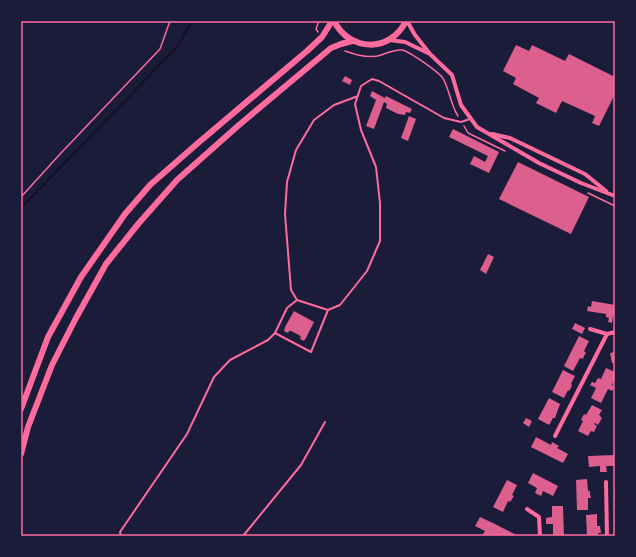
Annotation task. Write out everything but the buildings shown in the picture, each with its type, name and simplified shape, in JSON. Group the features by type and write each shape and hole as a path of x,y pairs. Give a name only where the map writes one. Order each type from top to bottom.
{"main road":[{"path":"21,408 48,337 80,277 125,214 150,185 307,51 322,37 333,21 344,36 352,41 365,45 377,44 389,40 400,32 407,21"},
{"path":"21,454 28,427 52,365 106,264 139,223 177,180 239,125 331,48 352,41"}],"street":[{"path":"407,21 415,35 430,54 452,75 461,105 477,127 540,163 581,183 615,196"},
{"path":"389,40 405,42 430,54"},
{"path":"488,133 510,138 585,174 610,194"},
{"path":"590,329 607,334 615,332"},
{"path":"555,436 607,334"},
{"path":"606,482 607,536"},
{"path":"527,509 539,517 540,536"}],"lane":[{"path":"358,96 334,105 314,120 296,150 287,182 285,214 291,290 297,300 328,310 340,305 367,271 380,241 380,203 376,167 361,130 355,104 358,96 361,86 372,79 379,81 444,118 461,122 470,119"},
{"path":"121,536 120,532 187,434 214,377 230,360 268,340 275,333 286,308 297,300"},
{"path":"275,333 311,352 328,310"},
{"path":"243,536 302,465 325,422"}],"path":[{"path":"21,197 160,49 170,21"}],"waterway":[{"path":"21,208 177,47 192,21"}]}
